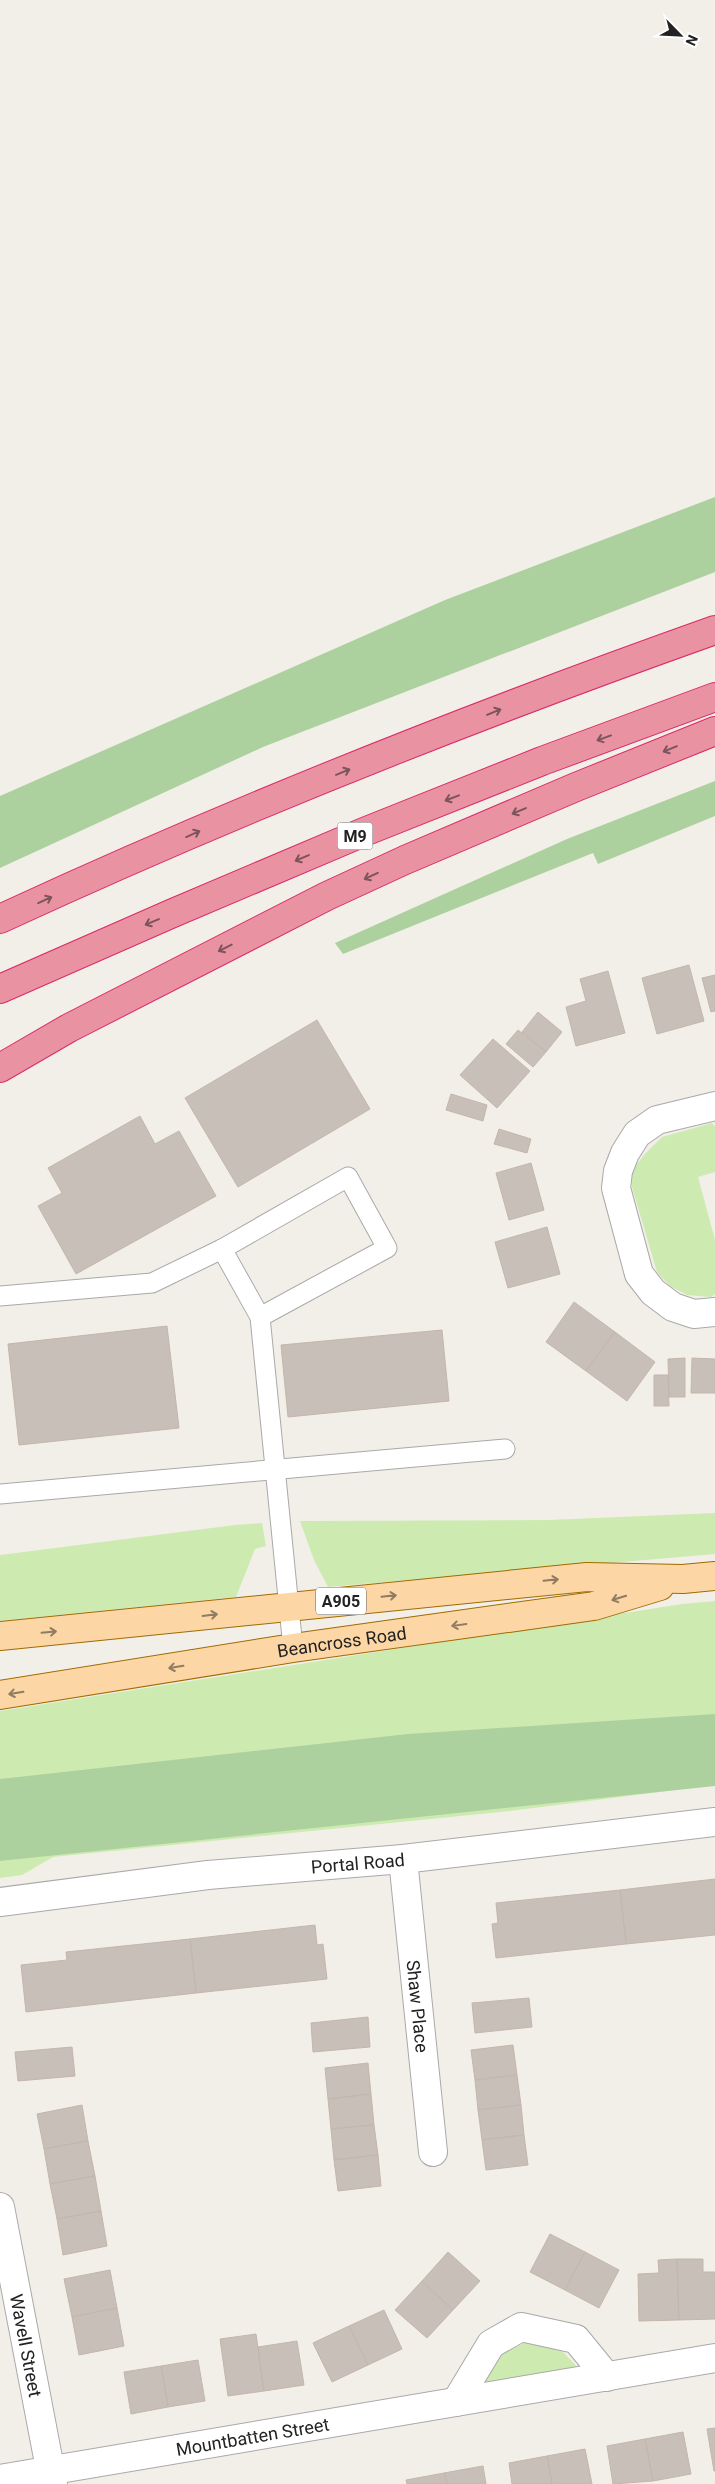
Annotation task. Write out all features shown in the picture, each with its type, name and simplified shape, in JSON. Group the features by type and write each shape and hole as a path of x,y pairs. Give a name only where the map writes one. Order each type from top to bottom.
{"highway":[{"path":"0,919 229,818 510,705 715,630"},
{"name":"M9","path":"0,989 364,832 542,761 715,697"},
{"path":"0,1068 69,1028 388,868 576,787 715,731"}],"main road":[{"name":"Beancross Road","path":"0,1636 587,1577 683,1579 715,1576"},
{"name":"Beancross Road","path":"0,1695 293,1648 594,1606 683,1579"}],"street":[{"path":"715,1106 657,1120 637,1134 625,1153 618,1171 616,1188 640,1274 648,1286 673,1307 694,1314 715,1312"},
{"name":"Portal Road","path":"0,1902 208,1875 403,1859 715,1822"},
{"name":"Shaw Place","path":"403,1859 433,2152"},
{"name":"Wavell Street","path":"0,2207 52,2477"},
{"path":"456,2402 491,2344 521,2327 576,2339 607,2376"},
{"name":"Mountbatten Street","path":"0,2479 52,2477 456,2402 715,2358"}],"lane":[{"path":"0,1296 152,1283 222,1249 348,1177 387,1248 260,1317"},
{"path":"222,1249 260,1317 293,1648"},
{"path":"0,1494 505,1449"}],"green space":[{"path":"715,497 715,572 263,747 0,868 0,796 445,600"},
{"path":"715,781 715,816 598,864 593,853 343,954 335,943 567,839"},
{"path":"712,1123 715,1127 715,1172 698,1177 715,1240 715,1294 711,1297 687,1295 670,1286 657,1272 632,1187 631,1172 644,1155 662,1137"},
{"path":"715,1513 715,1554 328,1587 314,1560 300,1521 548,1520"},
{"path":"262,1523 266,1546 255,1549 236,1597 0,1621 0,1555"},
{"path":"715,1601 715,1785 510,1811 53,1857 22,1875 0,1878 0,1711 682,1604"},
{"path":"715,1714 715,1786 0,1861 0,1779 408,1734"},
{"path":"531,2340 561,2350 583,2373 477,2389 503,2353"}],"building":[{"path":"689,965 704,1021 657,1034 642,978"},
{"path":"608,971 625,1033 576,1046 566,1007 586,1001 580,979"},
{"path":"715,975 715,1011 711,1012 702,978"},
{"path":"538,1012 562,1032 546,1052 522,1032"},
{"path":"317,1020 370,1109 238,1187 185,1098"},
{"path":"518,1030 546,1052 533,1067 506,1044"},
{"path":"493,1039 530,1071 497,1108 460,1075"},
{"path":"451,1094 487,1105 483,1121 446,1110"},
{"path":"140,1116 155,1144 179,1131 216,1196 76,1274 38,1206 62,1193 48,1168"},
{"path":"499,1129 531,1139 527,1153 494,1144"},
{"path":"531,1163 544,1210 509,1220 496,1173"},
{"path":"547,1227 560,1274 508,1288 495,1242"},
{"path":"574,1302 615,1332 586,1371 546,1342"},
{"path":"167,1326 179,1428 19,1445 8,1344"},
{"path":"442,1330 449,1401 288,1417 281,1345"},
{"path":"615,1332 655,1362 627,1401 586,1371"},
{"path":"685,1358 685,1397 669,1397 668,1359"},
{"path":"692,1358 715,1359 715,1393 691,1393"},
{"path":"654,1375 668,1375 669,1406 654,1406"},
{"path":"715,1879 715,1935 626,1944 620,1890"},
{"path":"620,1890 626,1944 496,1958 492,1924 498,1923 496,1903"},
{"path":"315,1925 317,1945 323,1944 327,1979 196,1993 190,1939"},
{"path":"190,1939 196,1993 26,2012 21,1965 67,1960 66,1952"},
{"path":"529,1998 532,2027 475,2033 472,2003"},
{"path":"368,2017 370,2047 313,2052 311,2023"},
{"path":"513,2045 517,2075 475,2080 471,2050"},
{"path":"72,2047 75,2076 18,2081 15,2052"},
{"path":"368,2063 371,2094 328,2099 325,2068"},
{"path":"517,2075 521,2105 478,2110 475,2080"},
{"path":"371,2094 374,2125 331,2129 328,2099"},
{"path":"82,2105 88,2141 44,2149 37,2114"},
{"path":"521,2105 524,2135 482,2140 478,2110"},
{"path":"374,2125 378,2155 334,2160 331,2129"},
{"path":"524,2135 528,2165 486,2170 482,2140"},
{"path":"88,2141 95,2176 50,2184 44,2149"},
{"path":"378,2155 381,2186 338,2191 334,2160"},
{"path":"95,2176 101,2211 57,2219 50,2184"},
{"path":"101,2211 107,2246 63,2255 57,2219"},
{"path":"550,2234 585,2252 565,2290 530,2272"},
{"path":"448,2252 480,2281 453,2310 422,2281"},
{"path":"585,2252 619,2270 599,2308 565,2290"},
{"path":"677,2259 679,2320 639,2321 638,2274 659,2273 658,2260"},
{"path":"677,2259 703,2259 703,2272 715,2272 715,2319 679,2320"},
{"path":"110,2270 117,2308 72,2317 64,2279"},
{"path":"422,2281 453,2310 427,2338 395,2310"},
{"path":"117,2308 124,2346 79,2355 72,2317"},
{"path":"384,2310 402,2349 368,2365 349,2326"},
{"path":"349,2326 368,2365 332,2382 313,2343"},
{"path":"256,2334 264,2391 228,2396 220,2339"},
{"path":"297,2341 304,2385 264,2391 258,2347"},
{"path":"198,2360 205,2401 168,2407 161,2366"},
{"path":"161,2366 168,2407 131,2414 124,2372"},
{"path":"715,2428 715,2471 714,2471 707,2429"},
{"path":"683,2432 691,2474 653,2481 645,2439"},
{"path":"645,2439 653,2481 613,2484 607,2446"},
{"path":"585,2449 592,2484 552,2484 547,2456"},
{"path":"547,2456 552,2484 512,2484 509,2463"},
{"path":"483,2466 486,2484 447,2484 444,2473"},
{"path":"444,2473 447,2484 407,2484 406,2480"}]}
